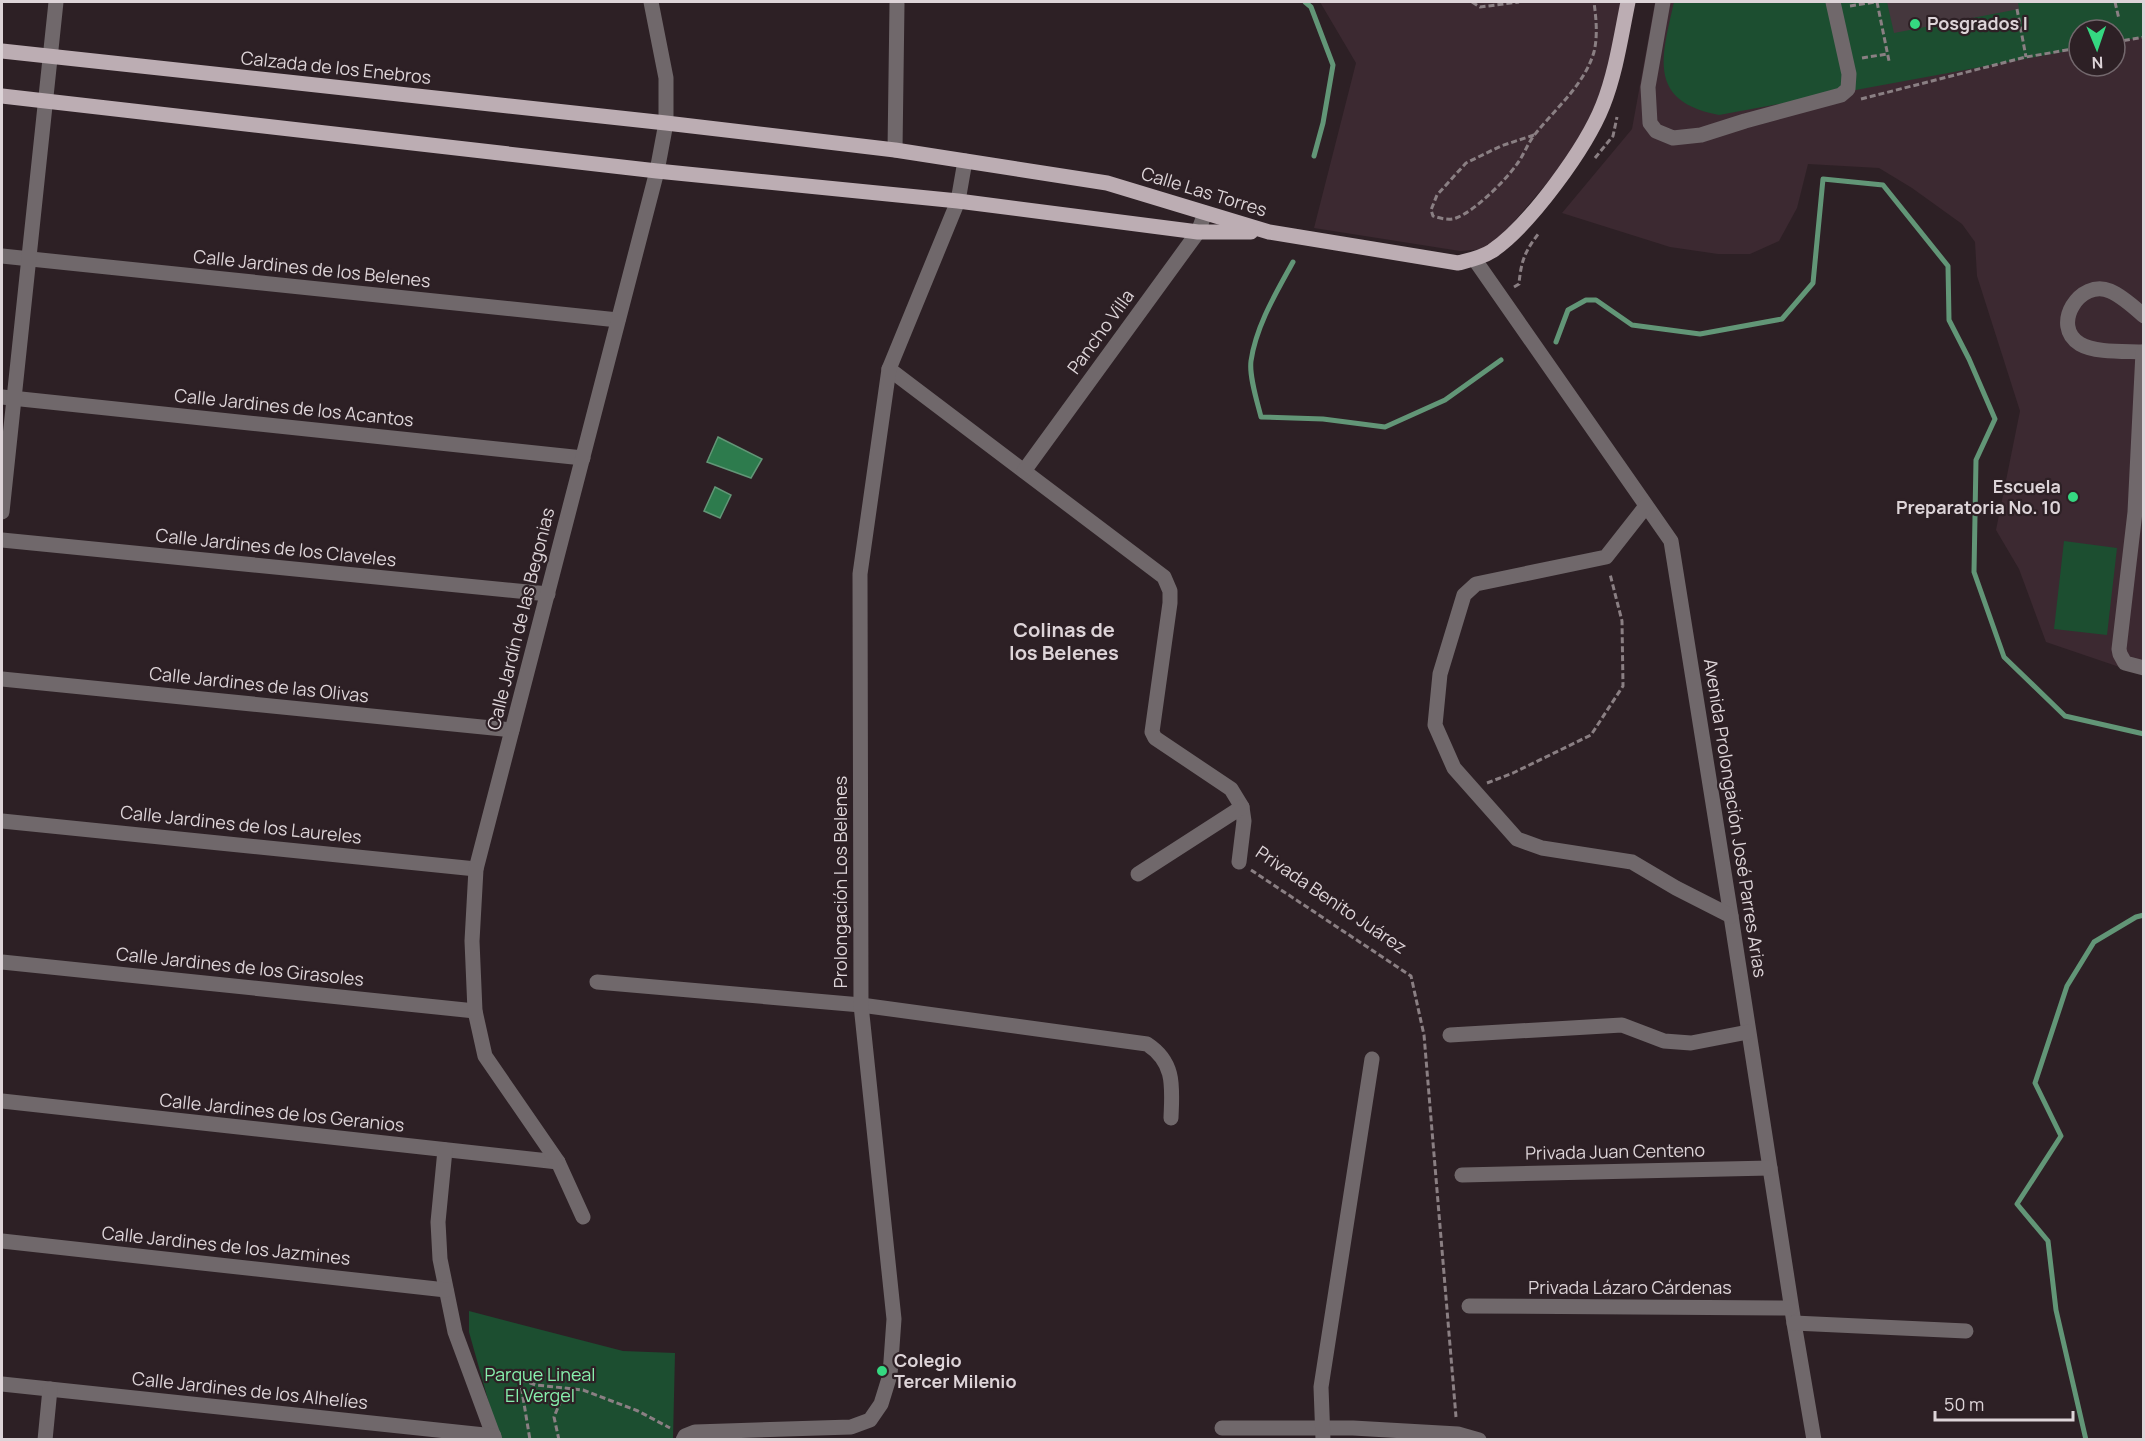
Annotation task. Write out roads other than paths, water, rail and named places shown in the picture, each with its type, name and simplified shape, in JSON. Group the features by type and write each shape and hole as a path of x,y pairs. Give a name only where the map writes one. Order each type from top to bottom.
{"main road":[{"path":"1269,232 1441,261 1475,260 1492,251 1509,237 1539,204 1565,171 1589,133 1603,105 1614,71 1628,2"},
{"name":"Calzada de los Enebros","path":"2,51 666,123"},
{"path":"2,96 657,171"},
{"name":"Calle Las Torres","path":"666,123 896,150 1107,183 1269,232"},
{"name":"Calle Las Torres","path":"657,171 958,201 1198,232 1269,232"}],"street":[{"path":"2,512 8,398 29,259 56,2"},
{"path":"1663,2 1648,87 1650,123 1656,131 1673,138 1701,135 1841,95 1848,89 1849,74 1834,6"},
{"path":"896,150 897,4"},
{"name":"Calle Jardín de las Begonias","path":"584,1217 558,1162 485,1056 475,1011 472,941 476,869 657,171 666,123 666,78 652,6"},
{"name":"Prolongación Los Belenes","path":"684,1438 695,1432 851,1427 870,1420 881,1404 890,1375 894,1319 861,1005 860,574 889,369 958,201 965,161"},
{"name":"Pancho Villa","path":"1024,471 1198,232 1205,213"},
{"name":"Calle Jardines de los Belenes","path":"2,256 618,320"},
{"name":"Avenida Prolongación José Parres Arias","path":"1475,260 1671,541 1792,1315 1814,1440"},
{"path":"2144,316 2111,291 2093,289 2078,297 2067,321 2071,336 2080,344 2095,349 2143,352 2135,512 2119,649 2125,663 2144,668"},
{"path":"889,369 1164,577 1170,591 1170,603 1152,732 1155,738 1232,789 1242,807 1138,874"},
{"name":"Calle Jardines de los Acantos","path":"8,398 583,458"},
{"path":"1646,506 1606,557 1476,584 1464,594 1440,674 1436,725 1454,768 1517,839 1542,848 1632,862 1731,916"},
{"name":"Calle Jardines de los Claveles","path":"2,540 548,594"},
{"name":"Calle Jardines de las Olivas","path":"2,679 512,730"},
{"name":"Privada Benito Juárez","path":"1239,862 1244,820 1242,807"},
{"name":"Calle Jardines de los Laureles","path":"2,821 476,869"},
{"name":"Calle Jardines de los Girasoles","path":"2,962 475,1011"},
{"path":"597,982 861,1005 1147,1044 1157,1051 1172,1078 1172,1118"},
{"path":"1450,1035 1622,1025 1664,1041 1691,1042 1748,1032"},
{"path":"1322,1434 1321,1387 1372,1059"},
{"name":"Calle Jardines de los Geranios","path":"2,1101 558,1162"},
{"path":"445,1150 438,1222 440,1259 455,1332 494,1438"},
{"name":"Privada Juan Centeno","path":"1462,1175 1770,1168"},
{"name":"Calle Jardines de los Jazmines","path":"2,1241 446,1290"},
{"name":"Privada Lázaro Cárdenas","path":"1469,1306 1792,1315 1966,1331"},
{"name":"Calle Jardines de los Alhelíes","path":"2,1384 494,1438"},
{"path":"45,1440 50,1389"},
{"path":"1222,1428 1322,1434 1458,1434 1479,1440"}],"waterway":[{"path":"1305,2 1311,7 1333,65 1323,123 1314,156"},
{"path":"1556,342 1568,310 1586,300 1596,300 1632,325 1700,334 1782,319 1813,283 1823,179 1883,185 1948,266 1949,320 1995,419 1976,460 1974,572 2004,657 2065,716 2144,734"},
{"path":"1293,262 1257,335 1251,361 1251,374 1261,417 1323,419 1385,427 1445,400 1501,360"},
{"path":"2086,1440 2056,1310 2048,1241 2017,1204 2061,1136 2035,1083 2067,986 2094,942 2136,917 2144,915"}],"place":[{"name":"Posgrados I","path":"1915,24"},
{"name":"Escuela Preparatoria No. 10","path":"2073,497"},
{"name":"Colegio Tercer Milenio","path":"882,1371"}],"district":[{"name":"Colinas de los Belenes","path":"1064,642"}],"park label":[{"name":"Parque Lineal El Vergel","path":"540,1385"}]}
